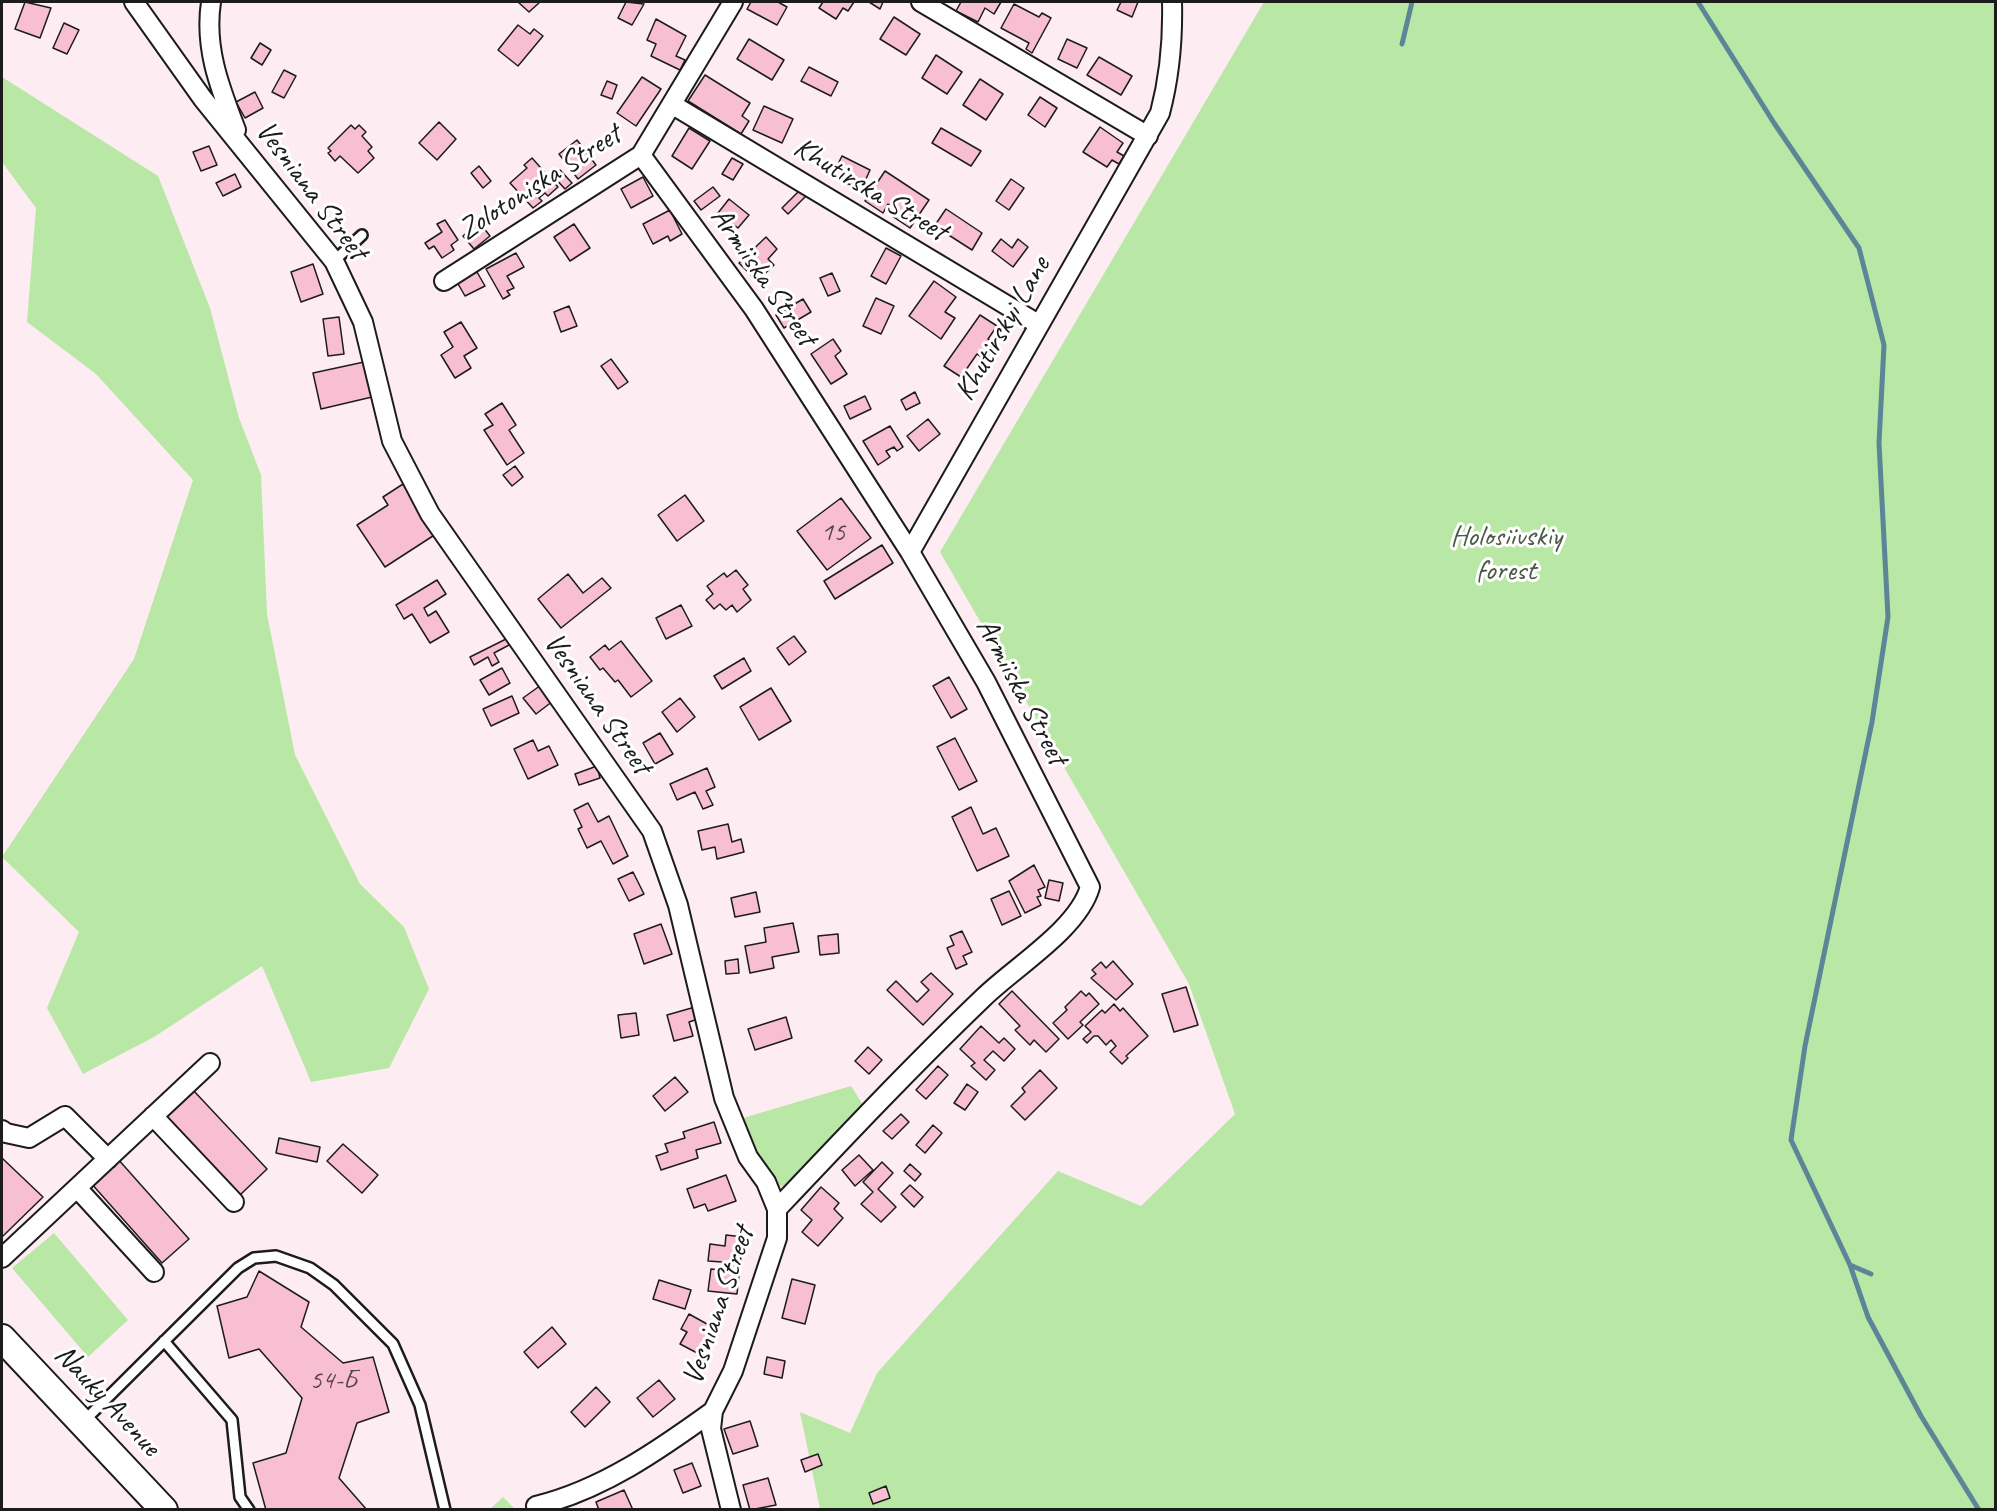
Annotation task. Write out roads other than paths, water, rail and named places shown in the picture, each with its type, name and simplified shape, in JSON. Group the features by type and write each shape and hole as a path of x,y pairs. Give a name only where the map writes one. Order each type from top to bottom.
{"main road":[{"name":"Nauky Avenue","path":"7,1348 164,1509"}],"street":[{"name":"Vesniana Street","path":"134,2 203,99 240,141 334,261 363,322 392,441 430,514 652,831 678,905 694,982 724,1098 747,1156 766,1182 777,1209 777,1238 733,1371 713,1412 711,1429 731,1509"},
{"path":"211,2 209,33 211,55 217,81 240,141"},
{"name":"Zolotoniska Street","path":"444,280 641,155 733,2"},
{"path":"921,2 1148,136 1160,113 1168,83 1173,43 1172,2"},
{"name":"Khutirska Street","path":"673,105 1038,324"},
{"name":"Khutirskyi Lane","path":"910,552 1038,324 1148,136"},
{"name":"Armiiska Street","path":"641,155 754,309 910,552 986,682 1090,887 1086,901 1069,922 985,996 868,1113 777,1209"},
{"path":"2,1258 210,1063"},
{"path":"2,1130 29,1138 65,1116 108,1159"},
{"path":"153,1116 234,1202"},
{"path":"77,1188 154,1272"},
{"path":"538,1509 536,1506 565,1499 651,1455 713,1412"}],"lane":[{"path":"334,261 362,235"},
{"path":"82,1423 238,1268 254,1258 276,1256 310,1268 334,1285 393,1344 420,1405 446,1509"},
{"path":"164,1341 228,1414 235,1428 240,1497 249,1509"}],"waterway":[{"path":"1402,44 1412,2"},
{"path":"1698,2 1774,123 1859,248 1884,345 1879,443 1888,617 1872,722 1805,1046 1791,1140 1850,1265 1868,1317 1921,1416 1979,1510"},
{"path":"1850,1265 1871,1274"}],"park label":[{"name":"Holosiivskiy forest","path":"1506,554"}]}
